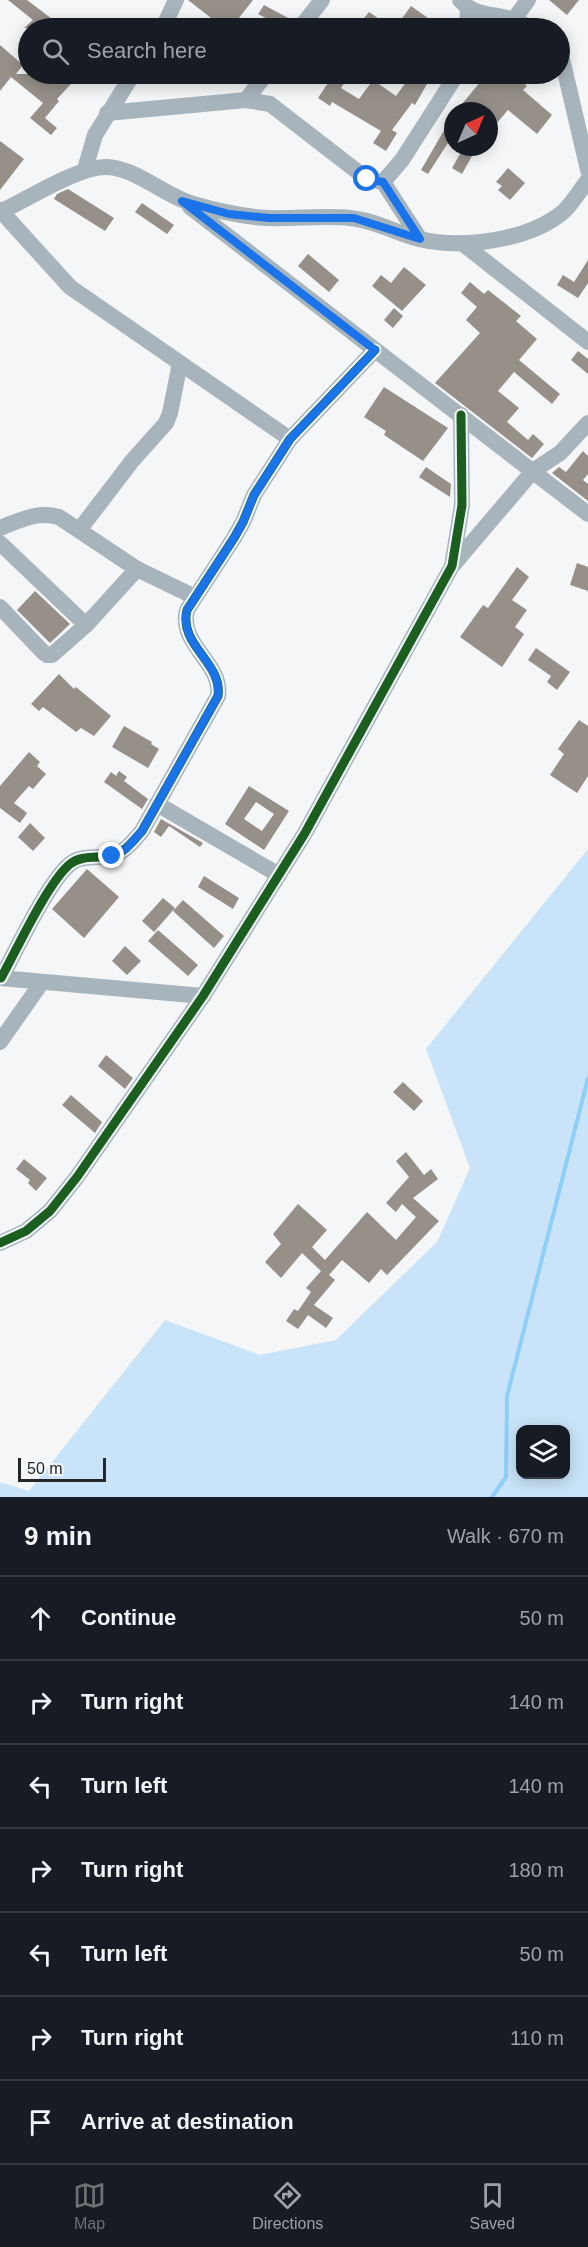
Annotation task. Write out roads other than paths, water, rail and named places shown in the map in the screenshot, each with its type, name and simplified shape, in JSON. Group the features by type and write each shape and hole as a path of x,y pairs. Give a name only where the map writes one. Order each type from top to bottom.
{"street":[{"path":"168,18 176,0"},
{"path":"308,18 322,0"},
{"path":"515,18 528,0"},
{"path":"464,4 492,16 507,18"},
{"path":"85,169 95,135 126,84"},
{"path":"246,99 258,84"},
{"path":"383,182 402,160 451,84"},
{"path":"568,84 588,170"},
{"path":"107,113 246,99 270,104 367,179 383,182 420,239"},
{"path":"290,439 62,280 1,210 85,169 104,167 116,168 182,201 588,514"},
{"path":"182,201 229,214 269,218 354,218 420,239 462,243 491,242 544,224 564,212 588,180"},
{"path":"462,243 588,342"},
{"path":"203,996 0,978 45,897 71,862 93,856 112,856 126,849 142,831 218,696 220,685 216,677 186,632 184,620 187,610 234,538 254,495 290,439 375,350"},
{"path":"80,529 127,467 166,423 180,363"},
{"path":"452,566 462,505 461,415"},
{"path":"0,1244 26,1231 50,1211 77,1177 203,996 305,833 452,566 533,471 560,453 588,423"},
{"path":"0,528 35,514 59,517 137,569 195,597"},
{"path":"0,543 86,625"},
{"path":"0,607 47,655 52,655 86,625 137,569"},
{"path":"157,804 279,875"},
{"path":"0,1042 42,982"}],"waterway":[{"path":"492,1497 506,1477 507,1396 588,1078"}]}
